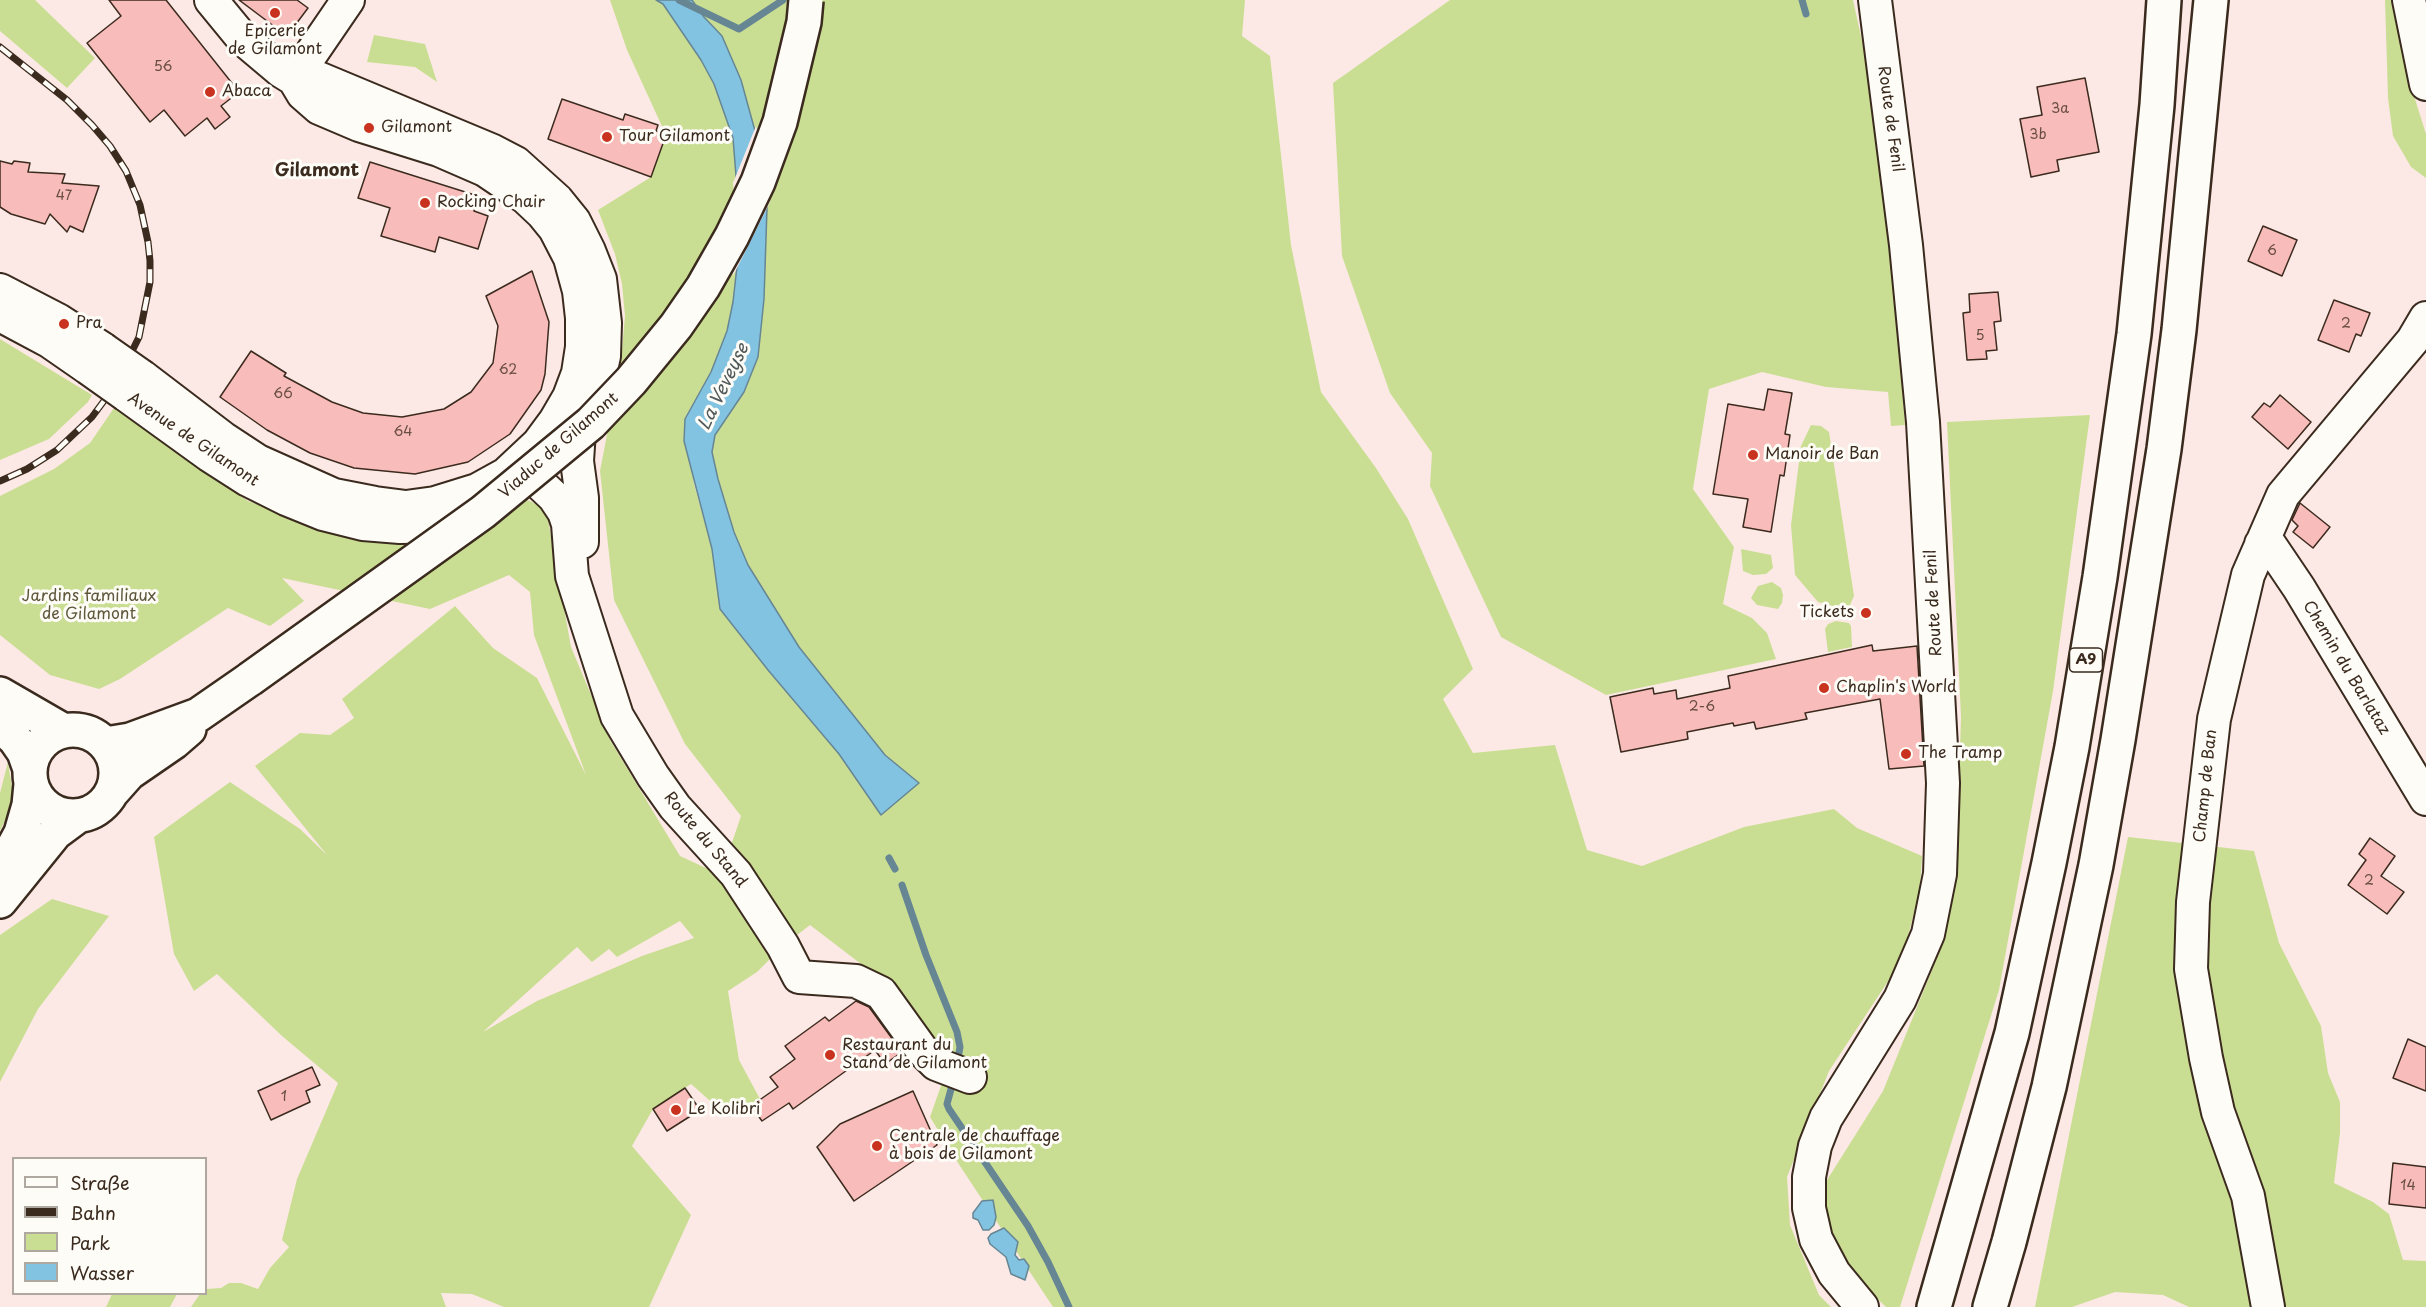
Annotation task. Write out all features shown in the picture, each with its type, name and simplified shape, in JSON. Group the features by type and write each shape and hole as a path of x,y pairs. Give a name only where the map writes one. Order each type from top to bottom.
{"main road":[{"name":"Viaduc de Gilamont","path":"106,744 130,741 198,715 483,512 591,423 676,326 703,287 732,236 758,182 780,122 804,22 806,0"},
{"name":"A9","path":"1934,1307 2015,1022 2072,747 2100,578 2134,334 2155,127 2164,0"},
{"path":"1990,1307 2049,1087 2093,876 2118,740 2164,450 2200,124 2211,0"},
{"path":"0,694 64,731"},
{"name":"Viaduc de Gilamont","path":"113,791 129,773 185,734 198,715"},
{"path":"0,726 15,739 24,752 37,798 48,809 63,816 78,816"},
{"path":"0,872 27,817 33,756 41,744 51,736 64,731 87,732 106,744 117,770 113,791 106,802 96,810 78,816 55,833 0,901"}],"street":[{"name":"Avenue de Gilamont","path":"0,290 58,320 95,359 135,386 258,461 334,495 406,507 435,503 477,490 506,474 538,444 569,397 578,373 582,347 579,291 570,258 555,229 525,197 485,170 439,150 359,125 319,108 303,94 294,79 243,39 212,0"},
{"path":"294,79 348,0"},
{"name":"Route de Fenil","path":"1862,1307 1834,1273 1816,1239 1809,1208 1809,1177 1815,1146 1826,1118 1900,999 1928,933 1940,874 1943,783 1923,423 1906,245 1875,0"},
{"path":"2409,0 2426,84"},
{"name":"Avenue de Gilamont","path":"135,386 209,455 248,480 323,514 363,524 400,527 448,525 492,510 515,497 536,480 560,456 579,431 598,383 604,356 605,323 600,279 589,250 574,221 557,200 523,169 491,150 316,77 294,79"},
{"name":"Avenue de Gilamont","path":"0,315 49,341 95,359"},
{"name":"Champ de Ban","path":"2268,1307 2248,1196 2216,1101 2191,969 2193,902 2214,719 2248,575 2283,495 2413,340 2426,318"},
{"name":"Route du Stand","path":"579,431 577,461 582,498 583,603"},
{"name":"Route du Stand","path":"536,480 554,497 564,512 568,524 572,576 583,603 617,716 633,745 675,807 736,874 783,946 799,977 856,981 881,993 922,1050 936,1064 961,1074"},
{"name":"Chemin du Barlataz","path":"2261,544 2270,545 2299,588 2426,799"}],"green space":[{"path":"0,0 35,0 95,58 67,88 0,31"},
{"name":"Jardins familiaux de Gilamont","path":"610,0 656,0 663,4 701,60 714,84 733,138 739,214 738,257 733,302 727,331 711,372 685,418 694,484 712,549 720,609 839,754 881,814 918,783 885,755 799,647 748,565 734,532 718,479 712,452 715,435 744,392 758,357 768,178 741,81 722,36 692,0 1245,0 1242,36 1270,56 1291,245 1321,392 1376,468 1408,519 1473,669 1443,699 1473,753 1555,745 1587,850 1642,866 1744,827 1834,809 1857,828 1922,856 1920,889 1902,960 1829,1071 1787,1177 1790,1225 1819,1295 1831,1307 1053,1307 930,1117 943,1080 878,977 810,925 783,946 757,972 728,991 739,1060 760,1099 751,1106 725,1114 691,1084 653,1109 632,1146 691,1215 649,1307 504,1307 472,1294 441,1293 446,1307 191,1307 199,1295 207,1295 207,1289 221,1288 229,1283 241,1283 258,1289 270,1268 289,1247 282,1240 297,1179 338,1083 282,1036 217,974 194,991 174,954 154,837 230,782 300,829 327,855 255,766 300,733 330,735 354,718 342,699 455,606 493,648 537,678 586,775 534,635 530,592 509,575 430,609 282,578 304,601 270,626 228,608 120,679 99,689 50,675 0,635 0,496 54,469 90,443 114,408 248,501 361,540 393,543 435,532 515,497 530,501 544,509 548,519 571,647 610,740 680,856 721,875 741,816 685,744 614,600 600,471 621,362 625,316 622,284 615,254 598,210 651,177 666,135 627,50","holes":["680,921 694,938 642,956 537,1001 483,1032 577,947 592,962 609,949 617,957"]},
{"path":"1450,0 1853,0 1882,132 1905,425 1891,426 1888,392 1826,387 1762,372 1709,389 1693,489 1734,547 1723,604 1752,618 1767,633 1776,659 1606,695 1501,637 1430,486 1432,453 1390,393 1342,256 1333,83"},
{"path":"2385,0 2400,0 2411,54 2415,99 2426,134 2426,178 2411,167 2393,136 2388,98"},
{"path":"374,35 425,44 437,82 415,67 367,62"},
{"path":"0,339 92,395 88,402 49,439 0,460"},
{"path":"2090,415 2053,691 1999,990 1900,1307 1886,1307 1855,1277 1826,1232 1822,1188 1883,1091 1934,965 1956,877 1961,717 1947,422"},
{"path":"1811,425 1821,426 1829,432 1854,596 1850,605 1836,607 1818,602 1795,575 1791,525 1801,446"},
{"path":"1741,549 1771,555 1773,568 1766,574 1753,575 1743,571"},
{"path":"1772,582 1781,588 1783,595 1778,609 1757,605 1751,598 1758,586"},
{"path":"1836,621 1849,623 1851,626 1852,647 1828,652 1825,629 1828,624"},
{"path":"8,762 14,800 0,831 0,793"},
{"path":"2128,837 2254,851 2279,943 2321,1026 2328,1073 2340,1102 2340,1133 2334,1183 2373,1202 2389,1214 2403,1260 2426,1261 2426,1307 2189,1307 2163,1295 2115,1292 2072,1307 2035,1307"},
{"path":"52,899 109,916 38,1009 0,1082 0,935"},
{"path":"112,1295 176,1295 170,1307 106,1307"}],"water":[{"name":"La Veveyse","path":"656,0 692,0 722,36 741,80 768,178 764,299 758,357 744,392 715,435 712,452 718,479 734,532 748,565 799,647 885,755 919,783 881,815 839,754 720,609 712,549 684,441 685,419 711,372 727,331 733,302 738,257 739,214 733,138 714,84 701,60 663,4"},
{"path":"993,1200 996,1217 994,1225 989,1230 983,1230 978,1220 973,1218 973,1213 982,1201"},
{"path":"1004,1228 1018,1242 1015,1255 1019,1260 1024,1259 1029,1266 1025,1280 1011,1274 1006,1257 990,1244 988,1238 991,1234"}],"pier":[{"path":"756,126 771,178 770,202 733,276 736,214 733,183"}],"building":[{"path":"109,0 166,0 239,92 221,106 230,117 215,129 207,118 185,136 164,110 150,122 87,43 121,16"},
{"path":"239,0 297,0 308,8 287,36"},
{"path":"2085,78 2099,152 2057,160 2059,171 2031,177 2020,119 2042,115 2037,87"},
{"name":"Tour Gilamont","path":"562,99 623,120 625,114 658,125 656,131 666,135 651,177 548,139"},
{"path":"0,161 12,164 14,161 30,163 28,172 65,174 62,183 99,186 83,232 70,226 67,232 50,214 45,224 11,214 0,207"},
{"name":"Rocking Chair","path":"370,162 478,196 474,211 488,216 478,249 439,237 435,252 381,236 390,208 358,198"},
{"path":"2263,226 2297,240 2282,276 2248,261"},
{"path":"532,271 549,322 545,374 541,390 510,434 468,462 415,474 354,468 310,453 267,430 220,397 251,351 286,373 284,376 332,402 363,413 402,417 444,409 471,392 493,363 498,326 486,296"},
{"path":"1998,292 2001,321 1994,322 1997,350 1986,351 1987,359 1967,360 1963,313 1970,312 1969,294"},
{"path":"2334,300 2370,313 2361,336 2356,334 2349,352 2318,340"},
{"name":"Manoir de Ban","path":"1768,389 1792,393 1785,434 1790,435 1784,476 1780,475 1771,532 1743,527 1748,499 1713,494 1728,404 1764,410"},
{"path":"2280,395 2311,422 2288,449 2252,417 2264,403 2270,407"},
{"path":"2300,503 2330,527 2313,548 2293,532 2298,526 2292,520"},
{"path":"1872,645 1873,651 1917,646 1924,766 1889,769 1880,699 1805,713 1807,719 1756,729 1754,722 1734,726 1733,723 1687,732 1688,739 1621,752 1610,697 1653,688 1654,694 1676,690 1677,699 1730,688 1728,676"},
{"path":"2370,838 2395,856 2381,876 2404,892 2387,914 2348,885 2366,860 2359,854"},
{"name":"Restaurant du Stand de Gilamont","path":"856,1001 869,1007 902,1052 885,1064 875,1050 793,1109 789,1103 762,1121 751,1106 778,1087 770,1077 795,1059 785,1046 825,1017 829,1021"},
{"path":"2408,1039 2426,1047 2426,1091 2393,1078"},
{"path":"312,1067 320,1085 306,1091 310,1102 271,1120 258,1091"},
{"name":"Le Kolibri","path":"685,1088 700,1110 667,1131 653,1109"},
{"name":"Centrale de chauffage à bois de Gilamont","path":"913,1091 937,1145 854,1201 817,1147 840,1124"},
{"path":"2393,1163 2426,1167 2426,1208 2389,1204"}],"waterway":[{"path":"679,0 739,29 783,0"},
{"path":"1802,0 1806,14"},
{"path":"889,858 895,869"},
{"path":"902,885 926,955 957,1032 960,1047 957,1064"},
{"path":"954,1078 947,1104 949,1109 1028,1226 1069,1307"}],"railway":[{"path":"0,47 67,100 110,146 126,171 140,205 150,261 150,282 139,337 115,386 92,417 57,450 27,469 0,481"}],"place":[{"name":"Epicerie de Gilamont","path":"275,13"},
{"name":"Abaca","path":"210,92"},
{"name":"Gilamont","path":"369,128"},
{"name":"Tour Gilamont","path":"607,137"},
{"name":"Rocking Chair","path":"425,203"},
{"name":"Pra","path":"64,324"},
{"name":"Manoir de Ban","path":"1753,455"},
{"name":"Tickets","path":"1866,613"},
{"name":"Chaplin's World","path":"1824,688"},
{"name":"The Tramp","path":"1906,754"},
{"name":"Restaurant du Stand de Gilamont","path":"830,1055"},
{"name":"Le Kolibri","path":"676,1110"},
{"name":"Centrale de chauffage à bois de Gilamont","path":"877,1146"}],"district":[{"name":"Gilamont","path":"317,171"}]}
